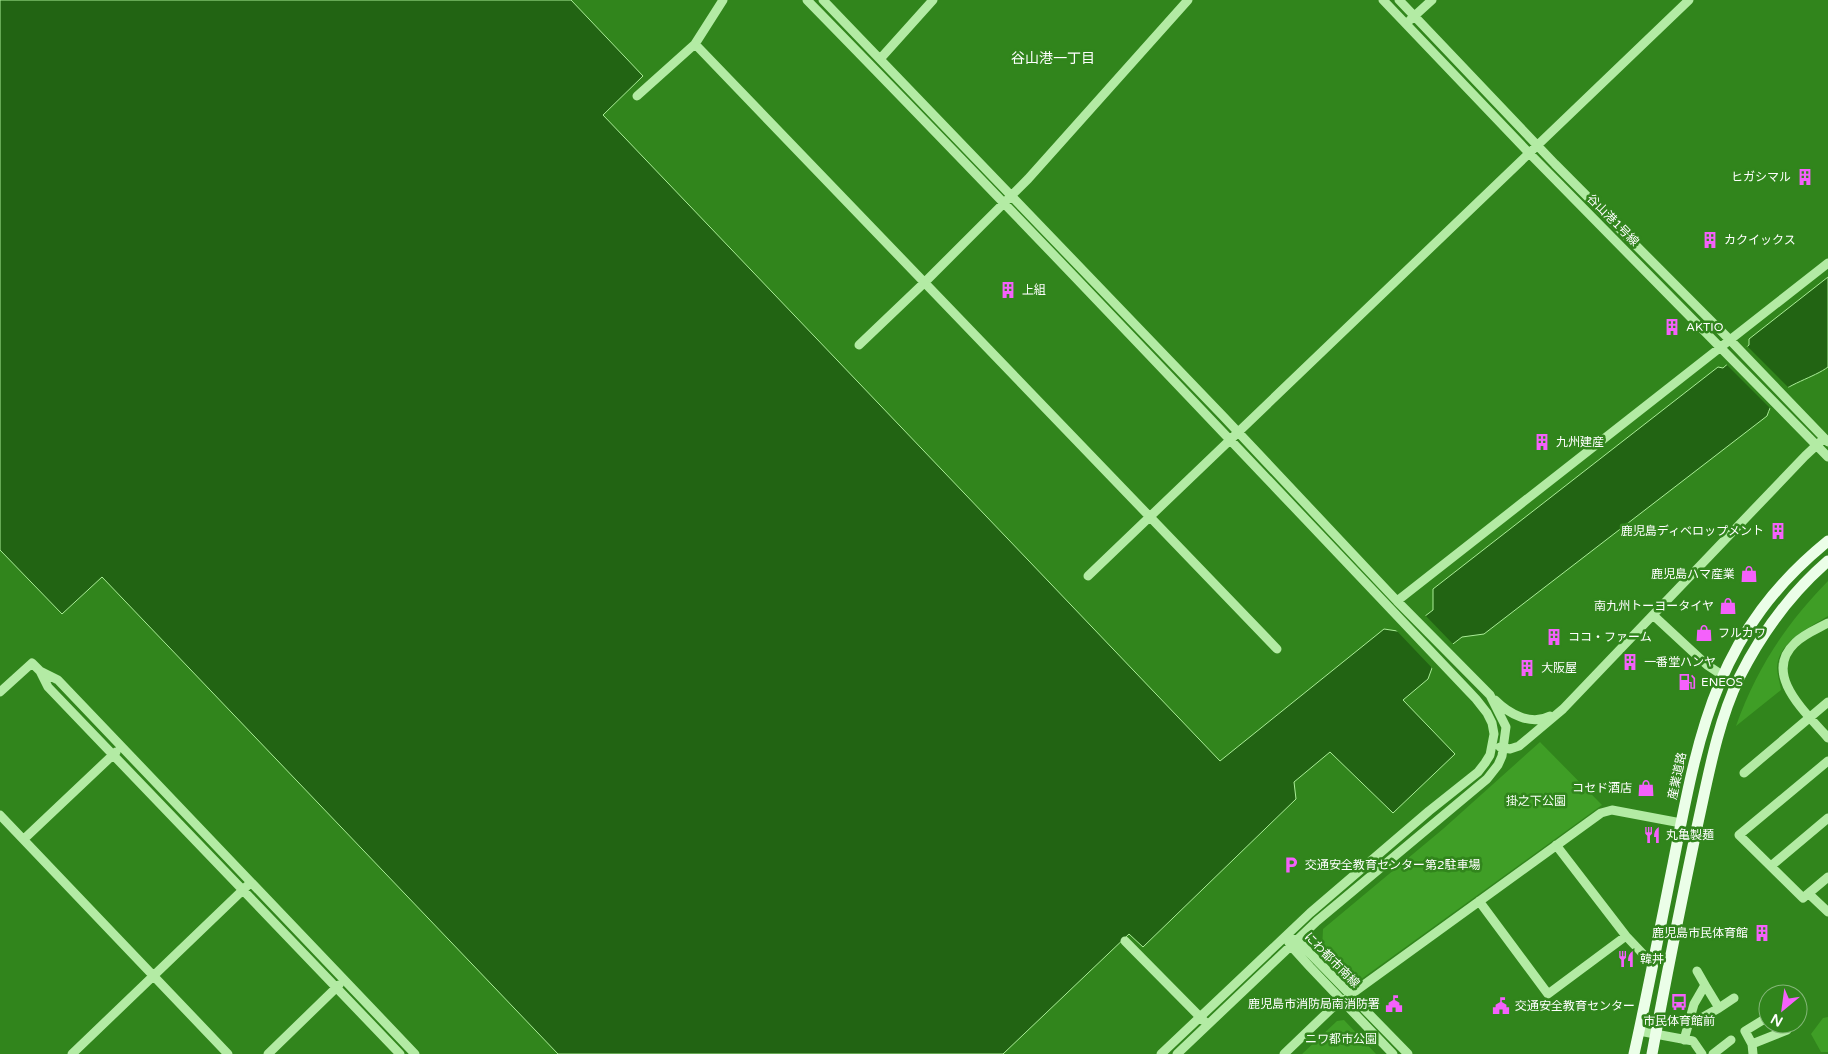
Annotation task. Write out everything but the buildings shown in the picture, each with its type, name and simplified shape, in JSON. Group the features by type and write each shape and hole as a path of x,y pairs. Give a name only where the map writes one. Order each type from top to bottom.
{"main road":[{"name":"産業道路","path":"1634,1054 1696,753 1703,726 1722,675 1762,608 1794,572 1828,541"},
{"path":"1652,1054 1706,784 1729,702 1739,678 1764,635 1793,596 1828,561"}],"street":[{"path":"638,96 695,44 723,0"},
{"path":"807,0 1005,202 1444,666 1487,713 1492,723 1493,745 1490,755 1478,772 1429,810 1317,906 1161,1054"},
{"path":"823,0 1012,195 1397,601 1501,706 1528,719 1541,720 1563,709"},
{"path":"880,59 933,0"},
{"path":"859,345 1012,195 1188,0"},
{"name":"谷山港1号線","path":"1383,0 1529,153 1779,405 1824,440"},
{"name":"谷山港1号線","path":"1399,0 1538,145 1788,399 1824,440 1828,456"},
{"path":"1407,24 1432,0"},
{"path":"1088,576 1690,0"},
{"path":"695,44 1277,649"},
{"path":"1397,601 1828,263"},
{"path":"1493,745 1510,749 1519,746 1563,709 1805,456 1824,440"},
{"path":"1653,615 1707,665 1722,675"},
{"path":"1828,623 1795,642 1786,653 1783,662 1786,685 1792,696 1828,738"},
{"path":"0,692 32,663 40,671 48,686 400,1054"},
{"path":"40,671 58,680 415,1054"},
{"path":"1177,1054 1317,921 1487,779 1498,765 1504,747 1506,727 1490,695"},
{"path":"1744,773 1828,702"},
{"path":"24,839 121,746"},
{"path":"1828,761 1739,836 1803,898 1828,877"},
{"path":"1284,1054 1332,1008 1600,813 1606,810 1681,823"},
{"path":"0,814 228,1054"},
{"path":"1771,866 1828,818"},
{"path":"1556,845 1626,936 1644,955 1654,960"},
{"path":"72,1054 251,882"},
{"path":"1808,894 1828,912"},
{"path":"1479,901 1548,994 1626,936"},
{"name":"にわ都市南線","path":"1287,936 1342,1001 1394,1054"},
{"path":"1126,941 1208,1024"},
{"name":"にわ都市南線","path":"1294,944 1350,995 1408,1054"},
{"path":"1697,971 1719,1008"},
{"path":"268,1054 344,980"},
{"path":"1684,1040 1694,1004 1705,985"},
{"path":"1690,1018 1698,1020 1734,998"},
{"path":"1753,1054 1752,1044 1745,1031 1758,1023"},
{"path":"1639,1031 1693,1041 1702,1054"},
{"path":"1752,1044 1777,1034"},
{"path":"1713,1054 1731,1040"}],"green space":[{"path":"1828,581 1828,616 1796,636 1783,650 1777,667 1781,690 1736,726 1753,685 1774,648 1798,614"},
{"name":"掛之下公園","path":"1540,742 1602,805 1360,980 1349,977 1322,950 1323,929 1443,829"},
{"path":"1828,1017 1828,1052 1821,1052 1811,1034 1823,1018"},
{"name":"ニワ都市公園","path":"1344,1020 1376,1054 1302,1054 1337,1021"}],"shaded area":[{"path":"0,0 571,0 643,76 603,115 1220,761 1384,629 1404,632 1433,610 1433,589 1718,367 1723,368 1749,345 1749,339 1828,277 1828,367 1780,393 1773,402 1767,416 1484,634 1462,637 1436,657 1428,679 1403,700 1455,754 1393,813 1330,752 1294,782 1296,799 1143,947 1129,934 1003,1054 558,1054 102,577 62,614 0,550"}],"pier":[{"path":"1747,346 1791,390 1778,398 1771,409 1725,363"},
{"path":"1424,614 1455,646 1438,659 1434,670 1394,628 1403,630"}],"place":[{"name":"ヒガシマル","path":"1805,177"},
{"name":"カクイックス","path":"1710,240"},
{"name":"上組","path":"1008,290"},
{"name":"AKTIO","path":"1672,327"},
{"name":"九州建産","path":"1542,442"},
{"name":"鹿児島ディベロップメント","path":"1778,531"},
{"name":"鹿児島ハマ産業","path":"1749,574"},
{"name":"南九州トーヨータイヤ","path":"1728,606"},
{"name":"フルカワ","path":"1704,633"},
{"name":"ココ・ファーム","path":"1554,637"},
{"name":"一番堂ハンヤ","path":"1630,662"},
{"name":"大阪屋","path":"1527,668"},
{"name":"ENEOS","path":"1687,682"},
{"name":"コセド酒店","path":"1646,788"},
{"name":"丸亀製麺","path":"1652,835"},
{"name":"交通安全教育センター第2駐車場","path":"1291,865"},
{"name":"鹿児島市民体育館","path":"1762,933"},
{"name":"韓丼","path":"1626,959"},
{"name":"市民体育館前","path":"1679,1002"},
{"name":"鹿児島市消防局南消防署","path":"1394,1004"},
{"name":"交通安全教育センター","path":"1501,1006"}],"district":[{"name":"谷山港一丁目","path":"1053,58"}]}
